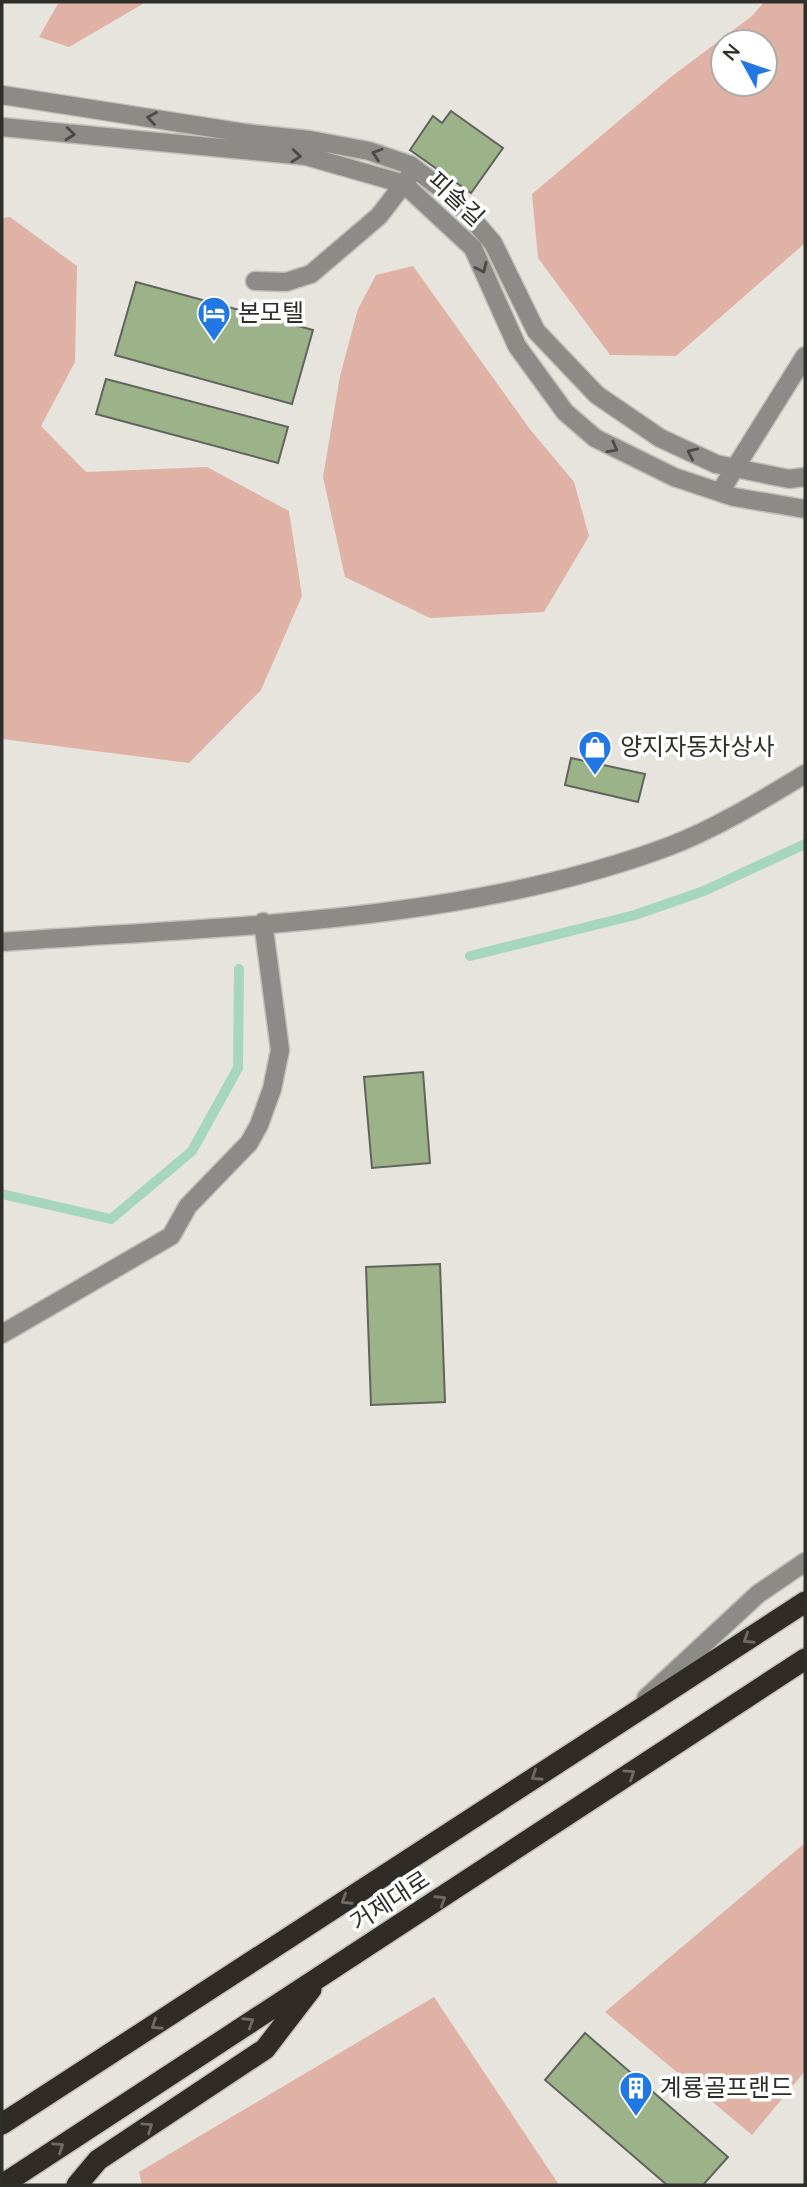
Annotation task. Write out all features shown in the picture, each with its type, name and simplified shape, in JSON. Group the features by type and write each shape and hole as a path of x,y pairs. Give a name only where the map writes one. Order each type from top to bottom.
{"highway":[{"name":"거제대로","path":"2,2124 805,1602"},
{"name":"거제대로","path":"2,2185 805,1659"},
{"path":"77,2185 98,2160 265,2049 321,1976"}],"street":[{"name":"피솔길","path":"2,95 245,133 310,140 369,151 415,169 455,199 493,243 536,331 597,396 660,438 716,464 789,479 805,477"},
{"name":"피솔길","path":"2,127 306,156 404,184 473,248 517,346 565,412 595,438 636,460 720,492 805,509"},
{"path":"255,281 286,282 311,274 379,216 415,169"},
{"path":"720,492 805,356"},
{"path":"2,942 447,905 575,876 671,845 759,802 805,774"},
{"path":"2,1334 171,1236 188,1206 249,1143 268,1101 280,1050 263,922"},
{"path":"620,1722 758,1594 805,1562"}],"shaded area":[{"path":"59,2 146,2 69,47 39,37"},
{"path":"764,2 805,2 805,243 676,356 610,355 538,258 532,194 709,48 709,98 779,98 779,28 736,28"},
{"path":"10,217 77,266 75,362 41,426 86,472 207,467 289,511 302,596 261,690 189,763 2,739 2,218"},
{"path":"413,266 529,428 574,482 589,536 544,612 430,618 345,577 323,477 340,376 358,309 376,275"},
{"path":"805,1843 805,2071 752,2135 605,2012"},
{"path":"434,1997 559,2185 142,2185 139,2172"}],"building":[{"path":"451,111 503,148 471,193 410,150 433,116 442,123"},
{"name":"본모텔","path":"136,282 313,330 292,404 115,355"},
{"path":"106,379 288,427 278,463 96,414"},
{"path":"571,758 645,774 638,802 565,785"},
{"path":"423,1072 430,1163 372,1168 364,1077"},
{"path":"440,1264 445,1402 371,1405 366,1267"},
{"name":"계룡골프랜드","path":"585,2033 728,2157 703,2185 667,2185 545,2080"}],"waterway":[{"path":"470,956 635,915 704,891 805,844"},
{"path":"2,1194 111,1219 192,1151 238,1068 239,969"}],"place":[{"name":"본모텔","path":"214,343"},
{"name":"양지자동차상사","path":"595,777"},
{"name":"계룡골프랜드","path":"636,2118"}]}
